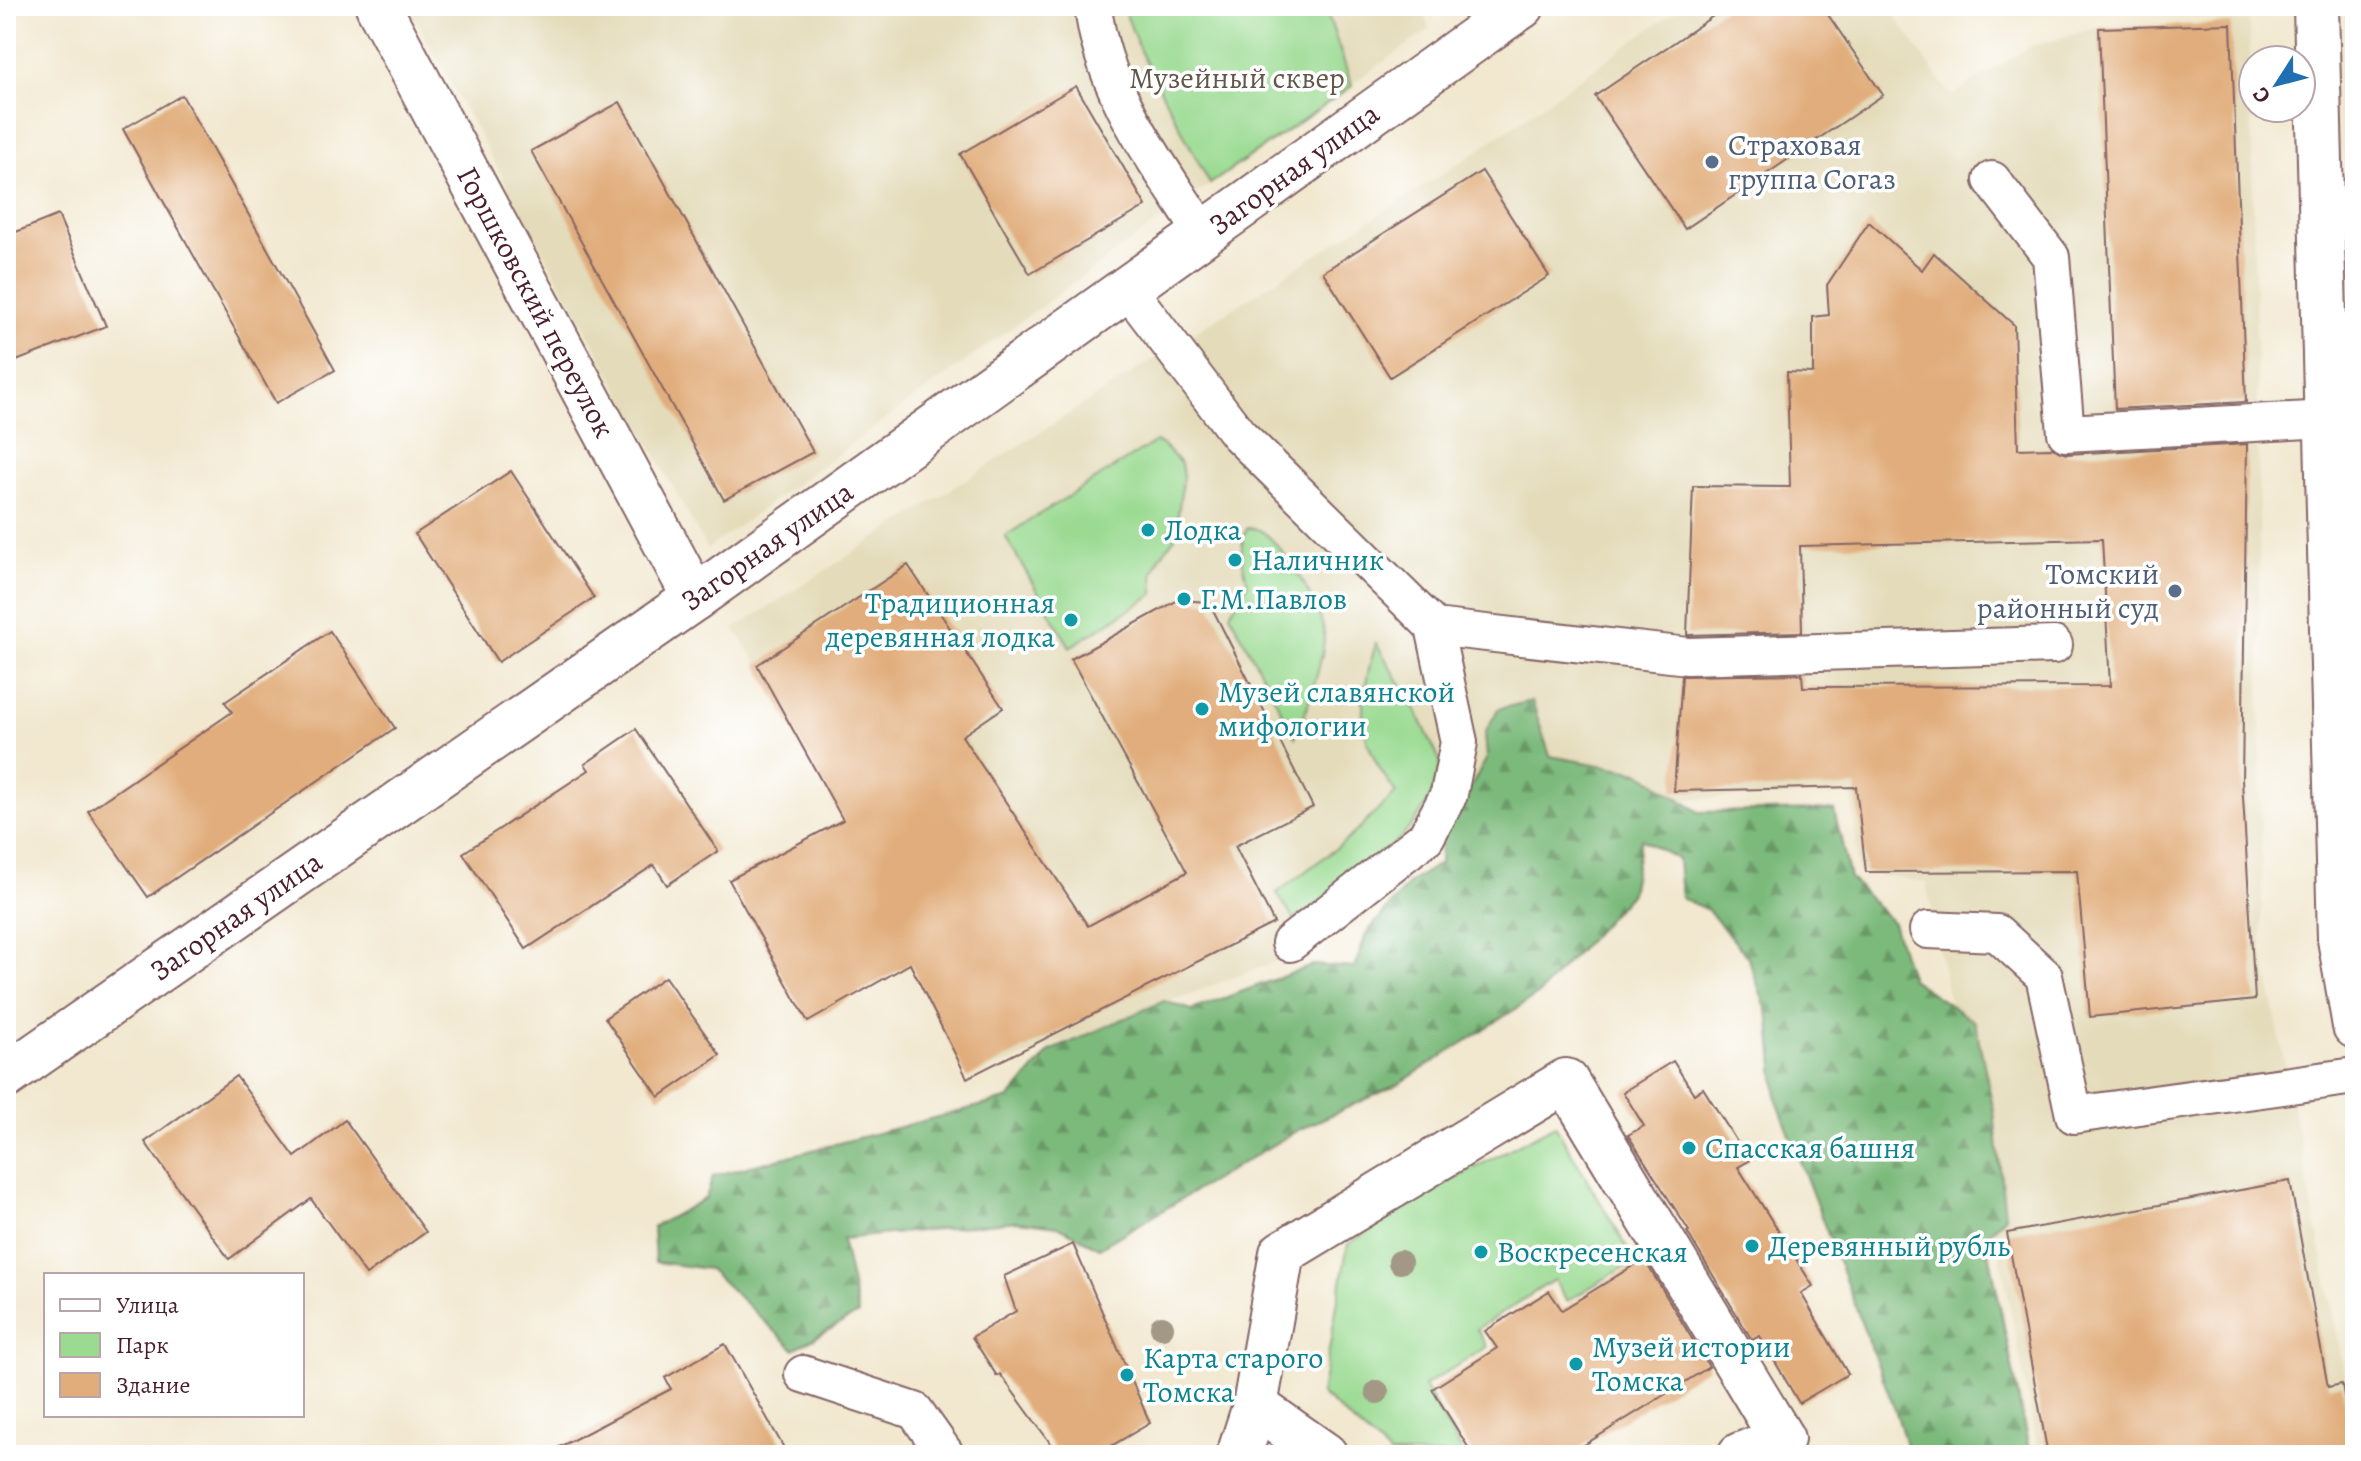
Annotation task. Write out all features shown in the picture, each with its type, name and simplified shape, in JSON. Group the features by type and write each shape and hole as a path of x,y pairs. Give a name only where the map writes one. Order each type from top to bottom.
{"street":[{"name":"Горшковский переулок","path":"378,6 695,598"},
{"path":"2316,6 2340,939 2355,1026"},
{"name":"Загорная улица","path":"6,1076 695,598 1203,234 1501,12"},
{"path":"1239,1455 1255,1406 1282,1253 1566,1081 1782,1439 1740,1455"},
{"path":"1255,1406 1325,1455"}],"lane":[{"path":"1093,6 1096,32 1125,112 1203,234"},
{"path":"1992,180 2051,257 2066,433 2327,419"},
{"path":"1127,288 1238,434 1434,627 1459,742 1449,794 1426,837 1290,943"},
{"path":"1434,627 1688,656 2054,645"},
{"path":"1928,930 1997,933 2044,976 2074,1115 2355,1076"},
{"path":"803,1374 915,1411 946,1455"}],"shaded area":[{"path":"408,6 1420,6 1430,29 1210,184 707,549"},
{"path":"1682,6 1888,6 1951,96 2029,47 2095,28 2249,21 2250,44 2237,44 2237,124 2251,124 2258,410 2262,946 2355,1427 2355,1455 2039,1455 1926,882 1858,872 1852,794 1668,800 1482,764 1440,843 1309,949 967,1078 933,1009 945,1002 753,656 734,629 1476,152"}],"green space":[{"name":"Музейный сквер","path":"1123,6 1325,6 1352,86 1210,184 1140,51"},
{"path":"1155,442 1163,445 1181,464 1183,477 1175,537 1153,573 1154,594 1070,647 1005,536"},
{"path":"1247,528 1259,530 1268,536 1289,561 1309,594 1322,624 1324,634 1318,671 1295,737 1230,614 1248,583 1242,556"},
{"path":"1376,643 1416,710 1441,763 1436,781 1418,817 1388,850 1294,920 1277,893 1347,840 1396,793 1373,755 1364,721 1365,686"},
{"path":"1532,701 1550,756 1639,772 1699,812 1834,810 1850,878 1893,923 1911,979 1975,1022 1994,1112 2005,1216 1986,1237 2030,1455 1909,1455 1898,1418 1777,1101 1770,1020 1748,957 1708,910 1681,898 1678,859 1641,839 1631,893 1539,994 1397,1085 1298,1130 1099,1248 1058,1226 1017,1221 842,1239 858,1314 794,1349 709,1269 655,1262 653,1227 706,1198 713,1176 1010,1098 1050,1051 1164,1001 1192,1010 1314,965 1355,968 1366,934 1410,882 1440,863 1441,839 1487,758 1485,733 1498,709"},
{"path":"1555,1125 1635,1261 1567,1301 1554,1280 1477,1329 1487,1347 1424,1386 1464,1455 1390,1455 1321,1394 1348,1244 1450,1181"}],"building":[{"name":"Страховая группа Согаз","path":"1728,6 1822,6 1883,95 1685,229 1595,96"},
{"path":"2231,24 2246,402 2115,409 2099,28"},
{"path":"1076,86 1146,206 1030,274 960,154"},
{"path":"182,95 335,370 276,403 123,129"},
{"path":"620,102 813,452 724,500 531,151"},
{"path":"1482,171 1549,276 1390,377 1323,272"},
{"path":"58,215 106,326 6,365 6,236"},
{"path":"1869,222 1922,270 1934,253 2014,325 2018,449 2052,448 2067,454 2247,444 2242,780 2255,1000 2090,1017 2077,871 1866,872 1856,787 1674,791 1682,676 1802,674 1803,687 2110,686 2102,539 1800,546 1802,632 1687,635 1693,486 1790,487 1787,372 1813,373 1813,317 1829,315 1827,285"},
{"path":"511,471 594,598 498,662 415,534"},
{"path":"908,565 1003,708 962,736 1088,926 1187,872 1071,659 1178,600 1209,602 1313,807 1235,846 1274,923 967,1078 910,964 808,1022 729,880 843,820 757,665"},
{"path":"330,631 395,728 148,897 88,811 232,712 225,702"},
{"path":"636,729 718,851 667,885 654,865 526,949 463,853 589,770 585,764"},
{"path":"665,977 720,1055 659,1097 605,1018"},
{"path":"1673,1061 1694,1094 1703,1088 1749,1161 1738,1167 1813,1286 1801,1293 1848,1374 1799,1403 1760,1336 1752,1340 1689,1231 1628,1135 1644,1126 1623,1092"},
{"path":"236,1076 295,1157 345,1120 426,1232 366,1275 311,1199 229,1259 145,1142"},
{"path":"2290,1181 2328,1387 2342,1384 2354,1455 2048,1455 2007,1233"},
{"path":"1073,1244 1150,1423 1096,1455 1059,1455 1000,1374 997,1376 972,1337 1016,1311 1004,1276"},
{"name":"Музей истории Томска","path":"1644,1259 1709,1367 1568,1455 1473,1455 1432,1389 1497,1348 1485,1331 1549,1291 1562,1310"},
{"path":"725,1344 788,1455 544,1455 671,1389 665,1378"}],"place":[{"name":"Страховая группа Согаз","path":"1712,162"},
{"name":"Лодка","path":"1148,530"},
{"name":"Наличник","path":"1235,560"},
{"name":"Томский районный суд","path":"2175,591"},
{"name":"Г.М.Павлов","path":"1184,599"},
{"name":"Традиционная деревянная лодка","path":"1071,620"},
{"name":"Музей славянской мифологии","path":"1202,709"},
{"name":"Спасская башня","path":"1689,1148"},
{"name":"Деревянный рубль","path":"1752,1246"},
{"name":"Воскресенская","path":"1481,1252"},
{"name":"Музей истории Томска","path":"1576,1364"},
{"name":"Карта старого Томска","path":"1127,1375"}]}
